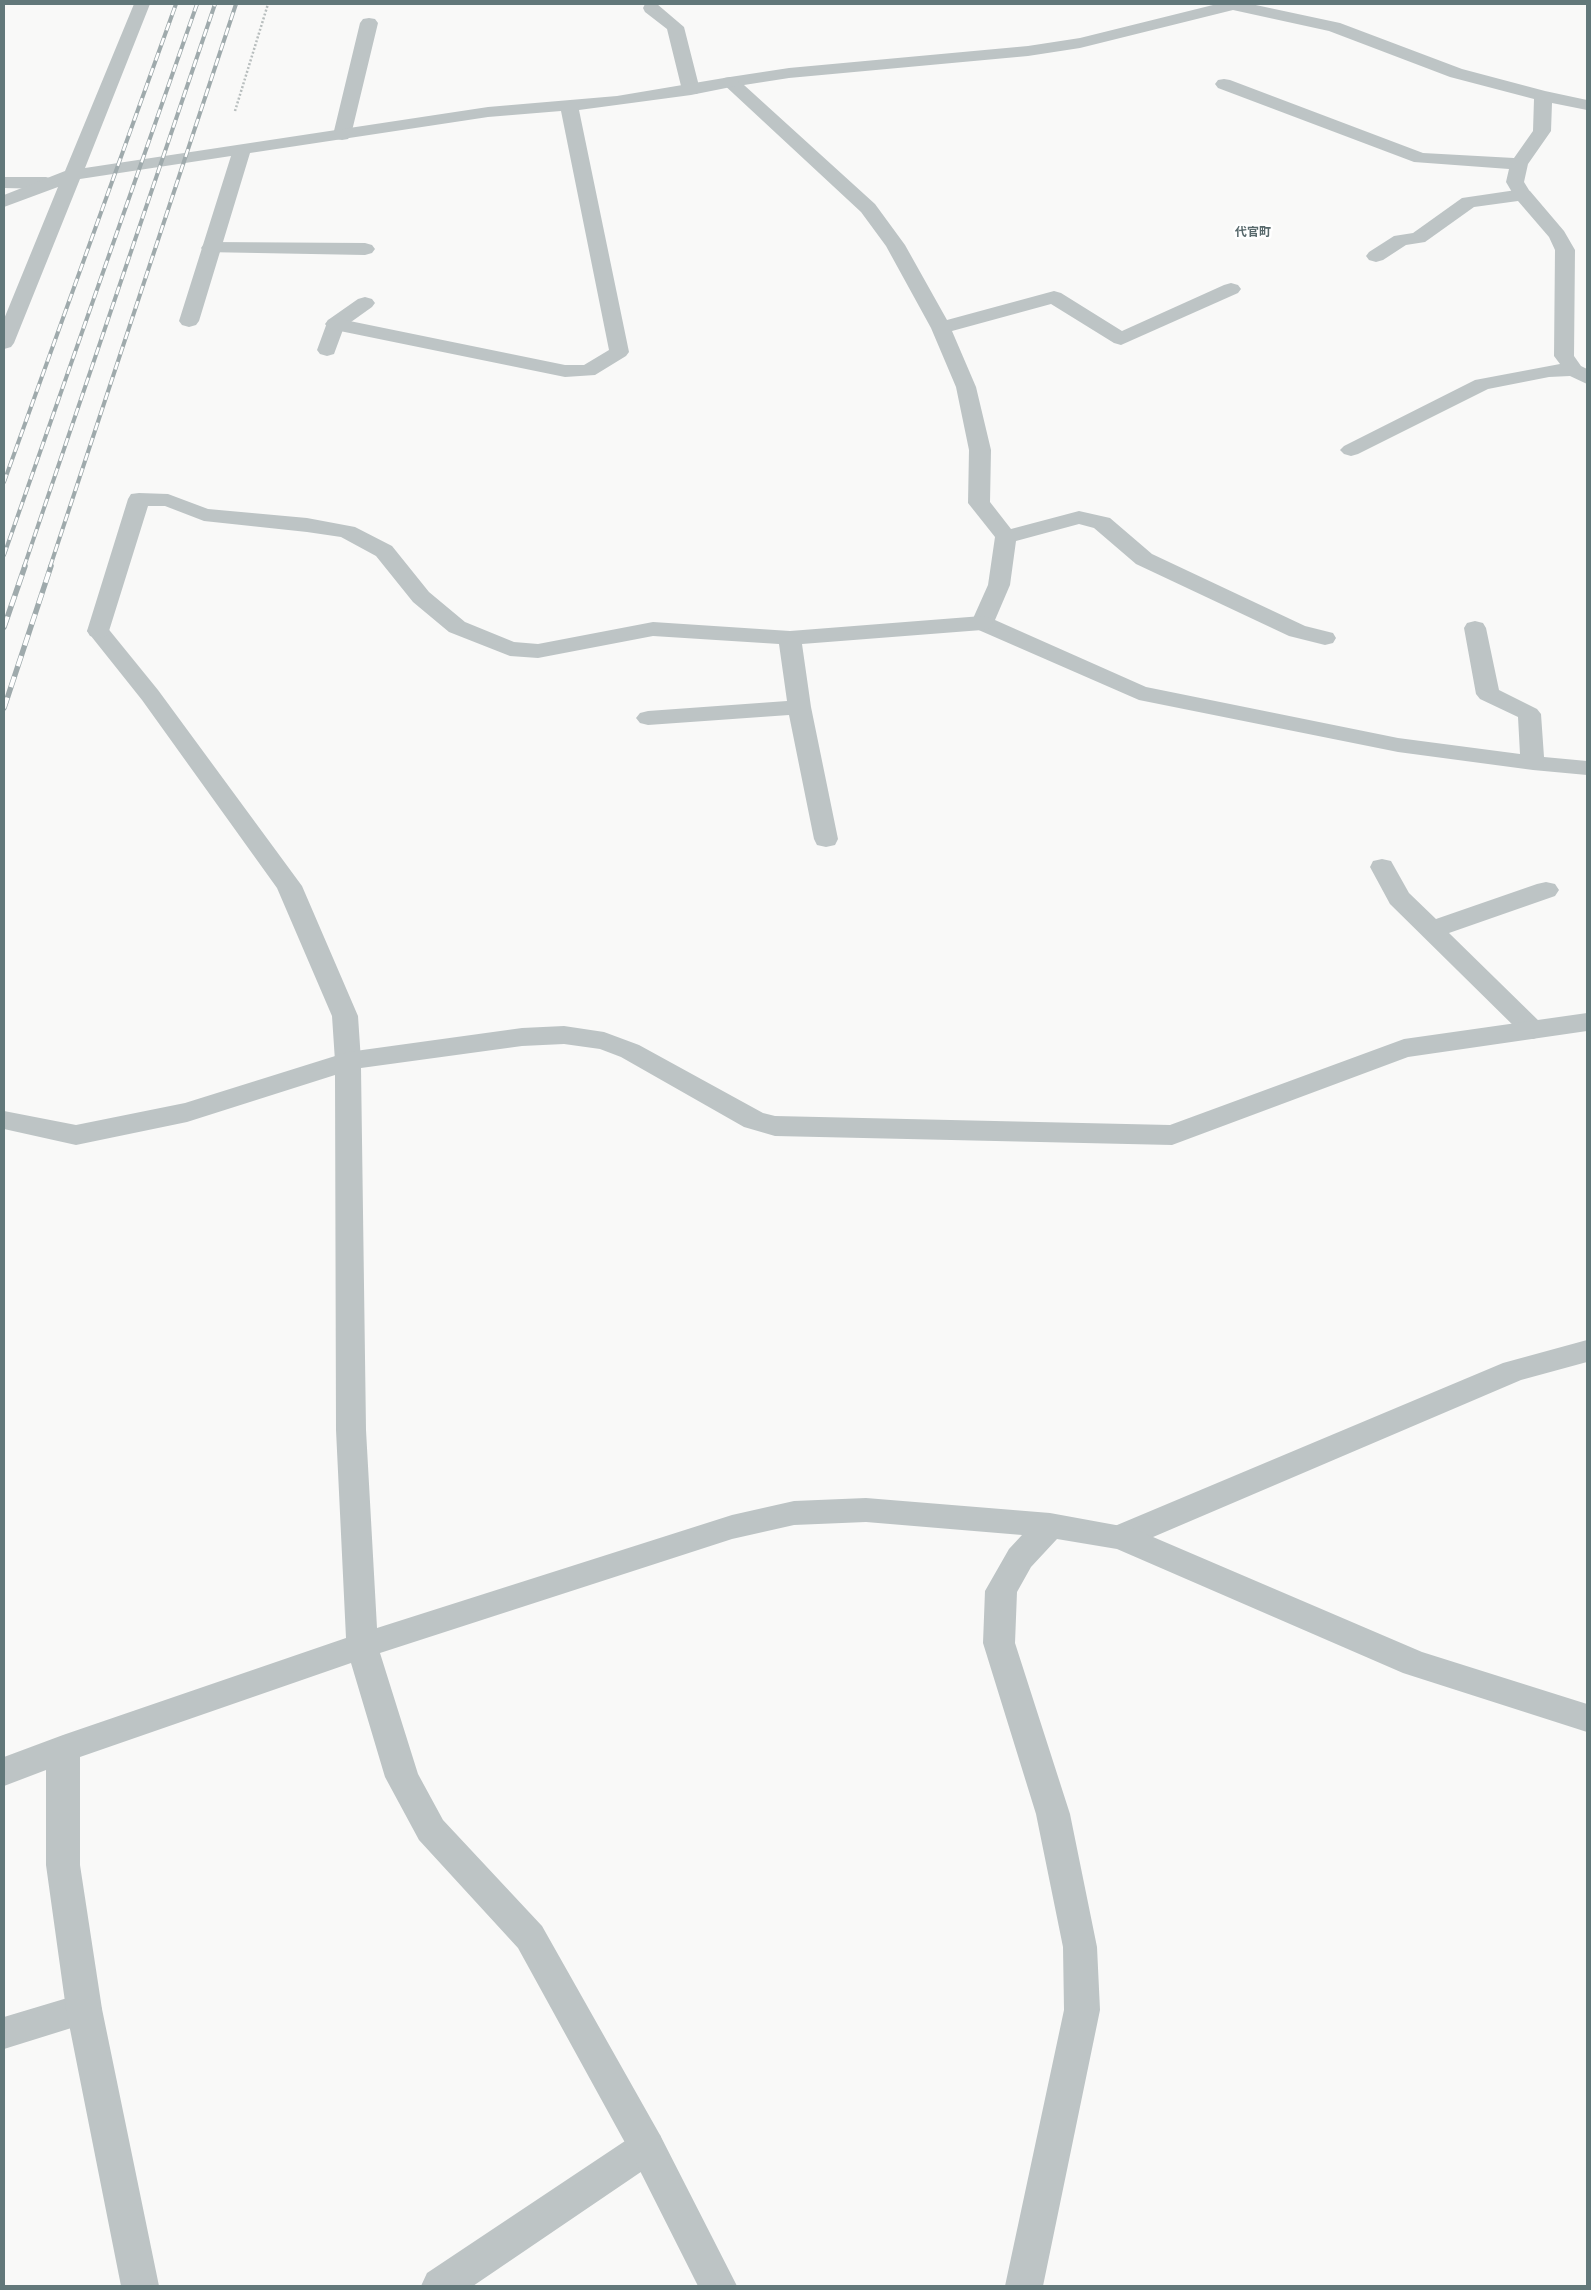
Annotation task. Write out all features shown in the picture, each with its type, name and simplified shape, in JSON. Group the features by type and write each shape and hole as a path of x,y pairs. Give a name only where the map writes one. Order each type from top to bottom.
{"street":[{"path":"4,343 142,4"},
{"path":"4,201 72,174 488,112 569,106 691,90 789,72 1028,51 1080,43 1141,20 1230,4 1334,27 1456,73 1542,96 1587,105"},
{"path":"651,8 675,27 691,90"},
{"path":"342,135 368,23"},
{"path":"730,82 868,208 895,244 941,328 966,387 980,450 980,503 1006,537 999,585 982,623"},
{"path":"1224,84 1420,158 1519,164"},
{"path":"1542,96 1542,130 1519,164 1515,182 1523,195 1557,235 1565,250 1564,356 1581,374"},
{"path":"335,324 565,371 588,371 619,352 569,106"},
{"path":"189,321 242,150"},
{"path":"4,182 46,183"},
{"path":"1376,256 1401,240 1418,238 1469,202 1523,195"},
{"path":"360,269 369,229"},
{"path":"211,248 365,249"},
{"path":"941,328 1054,297 1121,339 1231,289"},
{"path":"327,350 335,324 365,303"},
{"path":"1351,450 1482,384 1549,371 1581,374"},
{"path":"718,2286 647,2147 530,1937 431,1830 402,1777 362,1646 351,1430 348,1061 345,1016 289,886 150,695 98,631 140,498 168,500 204,515 307,525 347,532 384,551 421,597 457,627 510,649 538,651 653,629 790,638 982,623 1139,693 1398,745 1533,763 1587,768"},
{"path":"1006,537 1080,516 1102,524 1144,559 1297,631 1325,638"},
{"path":"1475,628 1488,694 1529,714 1533,763"},
{"path":"790,638 799,707 826,839"},
{"path":"648,718 799,707"},
{"path":"1382,867 1400,898 1533,1030"},
{"path":"1431,930 1546,890"},
{"path":"4,1120 76,1135 187,1112 348,1061 522,1037 564,1035 604,1042 630,1051 754,1120 775,1126 1172,1135 1404,1048 1587,1022"},
{"path":"1121,1537 1513,1371 1587,1350"},
{"path":"4,1772 63,1749 362,1646 732,1527 794,1513 866,1510 1050,1524 1121,1537 1414,1663 1587,1718"},
{"path":"1024,2286 1082,2010 1080,1947 1053,1814 999,1642 1001,1592 1020,1558 1050,1524"},
{"path":"63,1749 63,1865 84,2009 140,2286"},
{"path":"4,2033 84,2009"},
{"path":"440,2286 647,2147"}],"path":[{"path":"223,152 268,4"}],"railway":[{"path":"4,482 176,4"},
{"path":"4,555 197,4"},
{"path":"24,567 215,4"},
{"path":"50,567 236,4"},
{"path":"4,627 25,566"},
{"path":"4,708 51,566"}],"district":[{"name":"代官町","path":"1253,232"}]}
